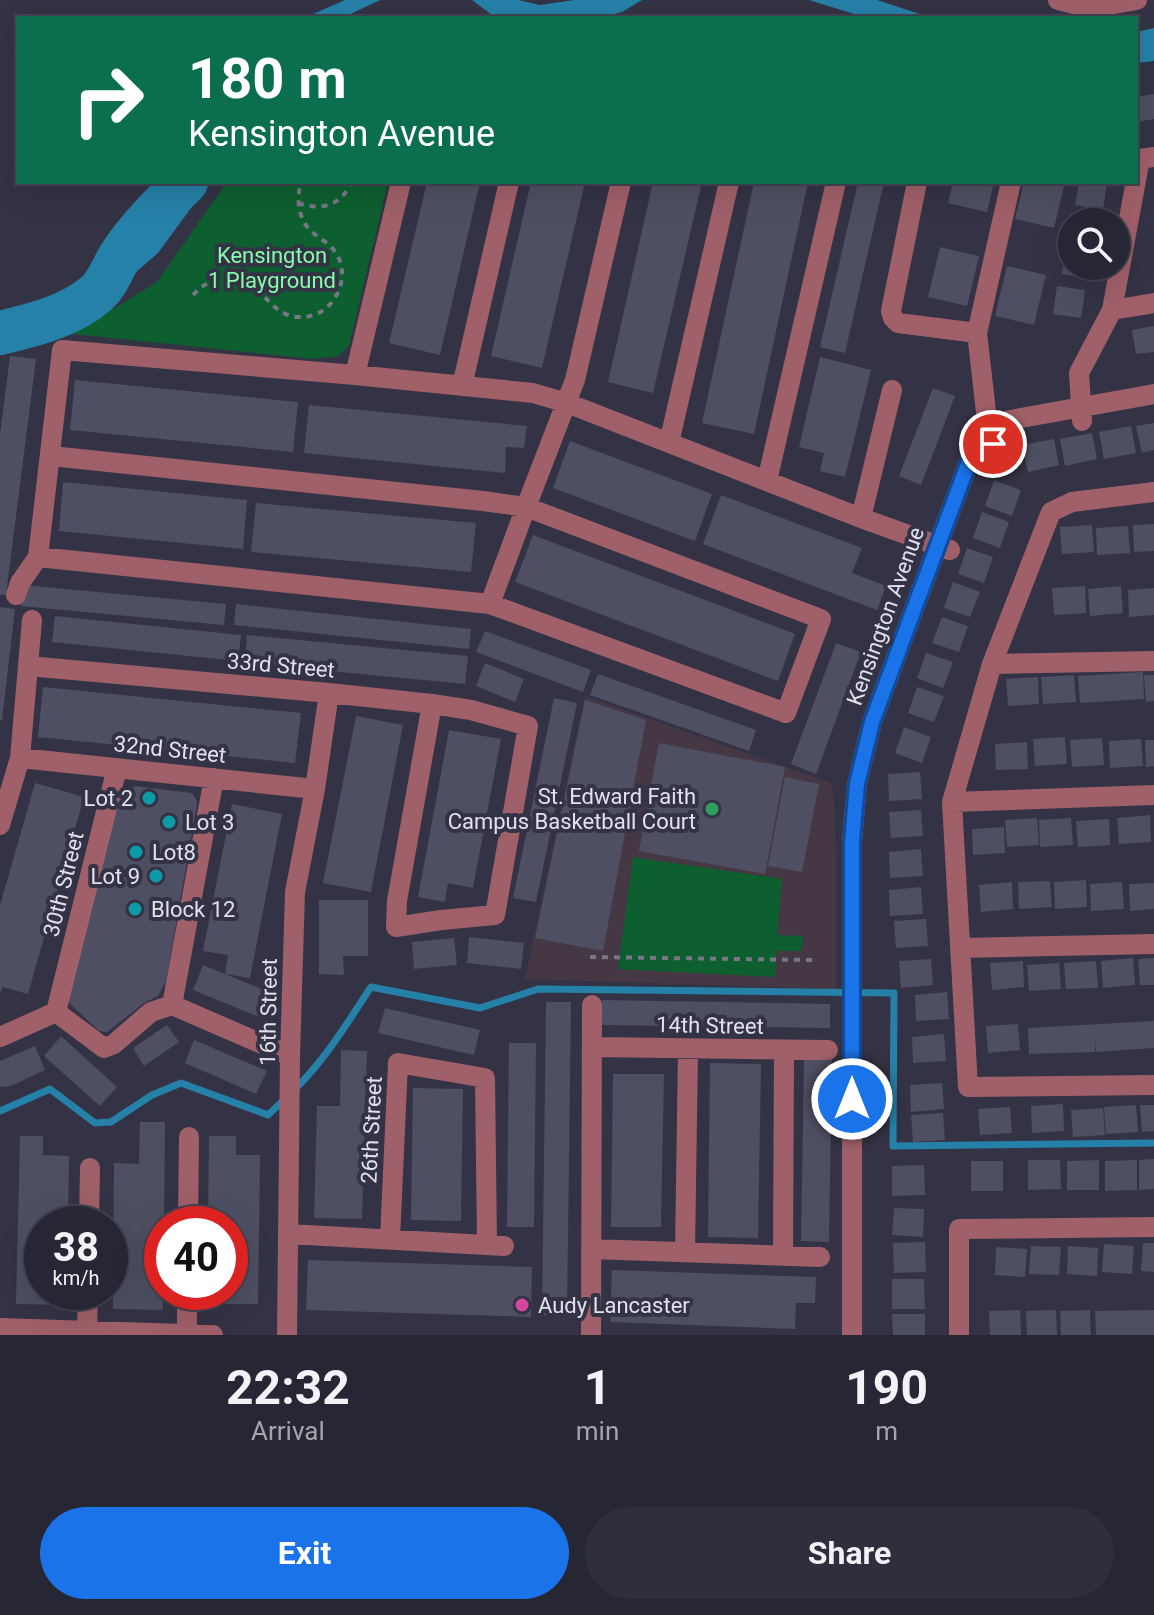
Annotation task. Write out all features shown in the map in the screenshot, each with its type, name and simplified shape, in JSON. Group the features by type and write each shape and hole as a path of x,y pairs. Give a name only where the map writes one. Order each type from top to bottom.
{"street":[{"path":"1058,0 1090,4 1137,0"},
{"path":"1138,170 1140,159 1154,157"},
{"path":"355,375 401,184"},
{"path":"462,386 509,184"},
{"path":"490,604 575,380 621,184"},
{"path":"669,443 729,184"},
{"path":"767,481 836,184"},
{"path":"917,184 891,311 893,318 898,323 977,333"},
{"path":"991,436 977,333 1011,184"},
{"path":"1082,414 1079,373 1112,310 1135,184"},
{"path":"1112,310 1154,303"},
{"path":"16,595 20,583 38,557 62,350 533,393 567,403 943,547"},
{"path":"861,518 892,390"},
{"path":"991,436 1010,420 1082,414 1154,394"},
{"name":"Kensington Avenue","path":"852,1335 852,841 857,784 872,722 943,547 974,448 991,436"},
{"path":"38,557 490,604 786,713 821,619 526,507 51,456"},
{"path":"1154,492 1072,502 1051,512 992,664 952,802 968,1087 1154,1085"},
{"path":"0,825 20,758 32,620"},
{"path":"992,664 1154,661"},
{"name":"33rd Street","path":"28,666 432,704 471,710 528,726 495,915 396,927 397,901 432,704"},
{"name":"16th Street","path":"287,1335 295,892 329,693"},
{"name":"32nd Street","path":"20,758 315,789"},
{"name":"30th Street","path":"56,1012 117,768"},
{"path":"172,1005 214,778"},
{"path":"952,802 1154,795"},
{"path":"960,948 1154,944"},
{"path":"0,1037 56,1012 104,1048 114,1044 151,1012 172,1005 290,1064"},
{"path":"591,1335 592,1005"},
{"name":"14th Street","path":"592,1047 828,1050"},
{"path":"685,1253 688,1049"},
{"path":"783,1256 784,1050"},
{"name":"26th Street","path":"398,1063 485,1078 496,1245 390,1239 398,1063"},
{"path":"188,1206 189,1137"},
{"path":"89,1206 90,1168"},
{"path":"959,1335 959,1229 1154,1227"},
{"path":"289,1234 390,1239"},
{"path":"592,1249 820,1257"},
{"path":"87,1331 88,1310"},
{"path":"187,1310 187,1334"},
{"path":"0,1328 213,1335"}],"path":[{"path":"193,295 203,284 229,276 242,279 281,312 294,317 307,317 331,305 342,281 342,267 328,244 316,237 303,220 298,203 301,184"},
{"path":"298,203 309,207 332,205 350,184"},
{"path":"590,957 813,960"}],"shaded area":[{"path":"585,696 831,783 836,855 836,989 525,979"}],"green space":[{"name":"Kensington 1 Playground","path":"226,184 388,184 349,346 338,356 314,359 73,334 157,282"},
{"path":"633,857 782,879 777,935 803,936 801,951 776,951 775,977 618,969"}],"water":[{"path":"345,0 380,0 346,16 309,16"},
{"path":"472,0 518,0 540,5 574,0 642,0 622,12 605,16 493,16"},
{"path":"809,0 877,0 926,16 861,16"},
{"path":"1154,28 1154,61 1138,63 1138,32"},
{"path":"181,184 209,184 158,253 90,312 0,351 0,323 42,310 82,290 118,263 153,228"}],"building":[{"path":"1154,94 1154,119 1138,122 1138,97"},
{"path":"427,184 480,184 440,355 389,343"},
{"path":"531,184 585,184 542,368 491,356"},
{"path":"653,184 702,184 653,393 608,382"},
{"path":"754,184 808,184 754,434 702,423"},
{"path":"858,184 884,184 845,353 820,347"},
{"path":"953,184 994,184 987,212 948,203"},
{"path":"1024,184 1065,184 1054,228 1015,219"},
{"path":"1079,184 1107,184 1103,208 1075,205"},
{"path":"940,247 979,256 967,306 928,297"},
{"path":"1007,266 1046,275 1034,325 995,316"},
{"path":"1057,286 1085,290 1081,318 1053,314"},
{"path":"1154,326 1154,352 1136,354 1132,330"},
{"path":"10,356 36,359 6,595 0,595 0,434"},
{"path":"820,357 871,370 845,477 820,471 824,453 799,447"},
{"path":"75,380 298,402 293,452 70,430"},
{"path":"933,388 955,396 921,485 899,476"},
{"path":"309,405 527,426 524,448 506,447 505,473 304,453"},
{"path":"1154,423 1154,450 1142,453 1136,426"},
{"path":"1131,426 1136,453 1104,459 1099,432"},
{"path":"1092,433 1097,459 1065,466 1060,439"},
{"path":"1054,439 1059,465 1028,472 1022,445"},
{"path":"570,441 712,494 695,541 553,488"},
{"path":"994,480 1021,490 1012,516 985,506"},
{"path":"63,482 247,500 243,549 59,531"},
{"path":"721,495 862,548 852,573 886,586 877,610 703,544"},
{"path":"256,503 476,523 471,572 251,552"},
{"path":"982,512 1009,522 1000,548 973,538"},
{"path":"1154,524 1154,551 1134,552 1133,525"},
{"path":"1092,525 1094,552 1062,554 1060,527"},
{"path":"1128,526 1130,553 1097,555 1096,528"},
{"path":"533,535 795,634 778,681 515,582"},
{"path":"967,548 993,557 984,583 958,574"},
{"path":"953,582 980,592 970,617 944,608"},
{"path":"23,585 226,604 224,625 21,606"},
{"path":"1085,586 1086,613 1054,615 1052,588"},
{"path":"1121,586 1123,613 1090,616 1088,589"},
{"path":"1154,588 1154,615 1129,617 1128,590"},
{"path":"236,604 471,629 469,649 234,625"},
{"path":"0,607 15,609 2,720 0,720"},
{"path":"55,616 241,635 238,661 52,642"},
{"path":"942,617 968,626 959,652 932,643"},
{"path":"485,631 591,670 583,692 476,652"},
{"path":"247,635 468,656 465,684 245,663"},
{"path":"836,643 861,652 816,774 791,764"},
{"path":"926,653 953,662 943,688 917,678"},
{"path":"485,663 524,679 515,702 476,686"},
{"path":"1143,672 1144,699 1080,703 1078,676"},
{"path":"598,674 756,730 749,751 590,695"},
{"path":"1074,675 1076,702 1043,704 1041,677"},
{"path":"1144,675 1154,675 1154,701 1146,702"},
{"path":"1038,677 1039,704 1008,706 1006,679"},
{"path":"43,687 301,713 295,763 38,737"},
{"path":"917,687 944,696 934,722 908,713"},
{"path":"554,698 577,703 536,902 513,898"},
{"path":"585,700 646,720 603,951 535,938"},
{"path":"356,716 403,725 371,892 323,883"},
{"path":"904,727 931,737 922,763 895,753"},
{"path":"449,730 501,739 473,888 448,883 445,902 418,897"},
{"path":"1065,737 1067,764 1035,766 1033,739"},
{"path":"1102,738 1104,765 1072,767 1070,740"},
{"path":"1141,739 1143,766 1110,768 1109,741"},
{"path":"1145,740 1154,740 1154,766 1146,767"},
{"path":"1027,742 1028,769 996,770 995,744"},
{"name":"St. Edward Faith Campus Basketball Court","path":"659,743 785,767 765,874 639,851"},
{"path":"920,772 922,799 889,801 888,774"},
{"path":"785,777 819,784 802,872 768,866"},
{"path":"35,783 84,797 28,994 3,987 0,993 0,905"},
{"name":"Block 12","path":"135,786 192,793 197,801 196,810 166,981 158,996 107,1032 99,1031 68,1002 119,799"},
{"path":"232,804 282,814 250,978 225,974 228,955 203,951"},
{"path":"921,810 923,836 891,838 889,812"},
{"path":"1150,815 1151,842 1119,844 1117,818"},
{"path":"1037,818 1039,845 1007,847 1005,820"},
{"path":"1071,818 1073,845 1040,847 1039,820"},
{"path":"1109,819 1110,845 1078,847 1076,821"},
{"path":"1004,827 1005,853 973,855 972,829"},
{"path":"921,849 923,876 890,878 889,852"},
{"path":"1086,880 1087,907 1055,909 1054,882"},
{"path":"1050,881 1052,907 1019,909 1018,882"},
{"path":"1012,882 1013,909 981,912 979,885"},
{"path":"1122,882 1124,909 1091,911 1090,884"},
{"path":"1154,883 1154,909 1130,911 1129,884"},
{"path":"921,887 923,914 890,916 889,890"},
{"path":"319,900 368,900 368,956 343,956 344,975 319,974"},
{"path":"926,919 928,946 896,948 894,921"},
{"path":"469,937 524,943 521,969 467,963"},
{"path":"454,938 457,965 414,969 412,942"},
{"path":"1133,958 1135,985 1103,988 1101,961"},
{"path":"1154,958 1154,985 1140,985 1138,959"},
{"path":"931,959 933,985 901,988 899,961"},
{"path":"1023,961 1024,987 992,990 990,963"},
{"path":"1096,961 1098,988 1066,989 1064,963"},
{"path":"1059,963 1061,989 1029,991 1027,965"},
{"path":"203,965 274,994 264,1019 193,990"},
{"path":"947,992 949,1019 916,1021 915,995"},
{"path":"602,1000 830,1004 830,1028 601,1025"},
{"path":"546,1002 571,1002 567,1316 542,1315"},
{"path":"385,1008 480,1030 474,1055 378,1033"},
{"path":"1154,1021 1154,1048 1096,1052 1095,1039 1095,1052 1029,1054 1028,1028"},
{"path":"1018,1024 1020,1050 988,1053 986,1026"},
{"path":"167,1025 179,1042 144,1066 133,1048"},
{"path":"944,1034 946,1061 913,1063 912,1037"},
{"path":"61,1036 117,1087 100,1106 44,1056"},
{"path":"194,1040 267,1071 256,1094 185,1063"},
{"path":"509,1043 536,1043 534,1227 507,1227"},
{"path":"35,1046 45,1070 11,1086 0,1087 0,1061"},
{"path":"341,1050 367,1051 362,1219 314,1218 317,1106 340,1106"},
{"path":"804,1058 832,1058 829,1242 801,1241"},
{"path":"710,1063 761,1064 758,1238 708,1237"},
{"path":"613,1074 664,1074 661,1227 611,1227"},
{"path":"942,1083 944,1109 911,1112 910,1085"},
{"path":"413,1088 463,1089 461,1221 411,1220"},
{"path":"1063,1104 1064,1131 1032,1133 1031,1106"},
{"path":"1136,1105 1138,1132 1106,1134 1104,1107"},
{"path":"1140,1105 1154,1105 1154,1131 1142,1132"},
{"path":"1010,1107 1012,1133 980,1135 978,1109"},
{"path":"1103,1108 1105,1135 1073,1137 1071,1110"},
{"path":"943,1113 945,1140 913,1142 911,1115"},
{"path":"140,1122 165,1122 164,1206 144,1206 144,1310 128,1309 128,1206 114,1206 114,1163 139,1164"},
{"path":"20,1136 43,1136 43,1155 69,1156 68,1206 24,1206 24,1304 16,1304"},
{"path":"209,1136 236,1136 236,1155 260,1155 258,1304 248,1304 248,1206 208,1206"},
{"path":"1154,1159 1154,1189 1139,1190 1139,1160"},
{"path":"1028,1160 1060,1160 1061,1189 1028,1190"},
{"path":"1099,1160 1099,1190 1067,1190 1067,1161"},
{"path":"1137,1160 1137,1190 1105,1191 1105,1161"},
{"path":"971,1161 1003,1161 1003,1191 971,1191"},
{"path":"924,1165 925,1195 892,1196 892,1166"},
{"path":"894,1208 924,1209 923,1237 892,1235"},
{"path":"925,1242 926,1272 894,1273 893,1243"},
{"path":"1143,1243 1154,1243 1154,1272 1141,1271"},
{"path":"1104,1244 1134,1246 1132,1274 1102,1272"},
{"path":"1031,1246 1061,1247 1059,1275 1029,1274"},
{"path":"1068,1246 1098,1248 1097,1276 1067,1274"},
{"path":"996,1247 1027,1249 1025,1277 995,1275"},
{"path":"308,1260 532,1267 531,1317 306,1310"},
{"path":"612,1270 816,1277 815,1303 796,1303 795,1329 610,1322"},
{"path":"892,1279 924,1279 925,1309 892,1309"},
{"path":"1020,1310 1021,1335 990,1335 989,1311"},
{"path":"1056,1310 1057,1335 1027,1335 1026,1311"},
{"path":"1090,1310 1091,1335 1061,1335 1060,1311"},
{"path":"1154,1310 1154,1335 1096,1335 1095,1311"},
{"path":"892,1314 925,1314 925,1335 893,1335"}],"waterway":[{"path":"0,333 64,314 97,293 134,236 184,184"},
{"path":"295,1089 326,1053 371,987 480,1008 538,989 894,993 893,1146 1154,1143"},
{"path":"0,1111 50,1089 95,1123 111,1122 152,1095 181,1083 268,1115 286,1098"}],"place":[{"name":"Lot 2","path":"149,798"},
{"name":"St. Edward Faith Campus Basketball Court","path":"712,809"},
{"name":"Lot 3","path":"169,822"},
{"name":"Lot8","path":"136,852"},
{"name":"Lot 9","path":"156,876"},
{"name":"Block 12","path":"135,909"},
{"name":"Audy Lancaster","path":"522,1305"}],"route":[{"path":"852,1099 852,841 857,784 872,722 974,448 988,429 993,444"}]}
